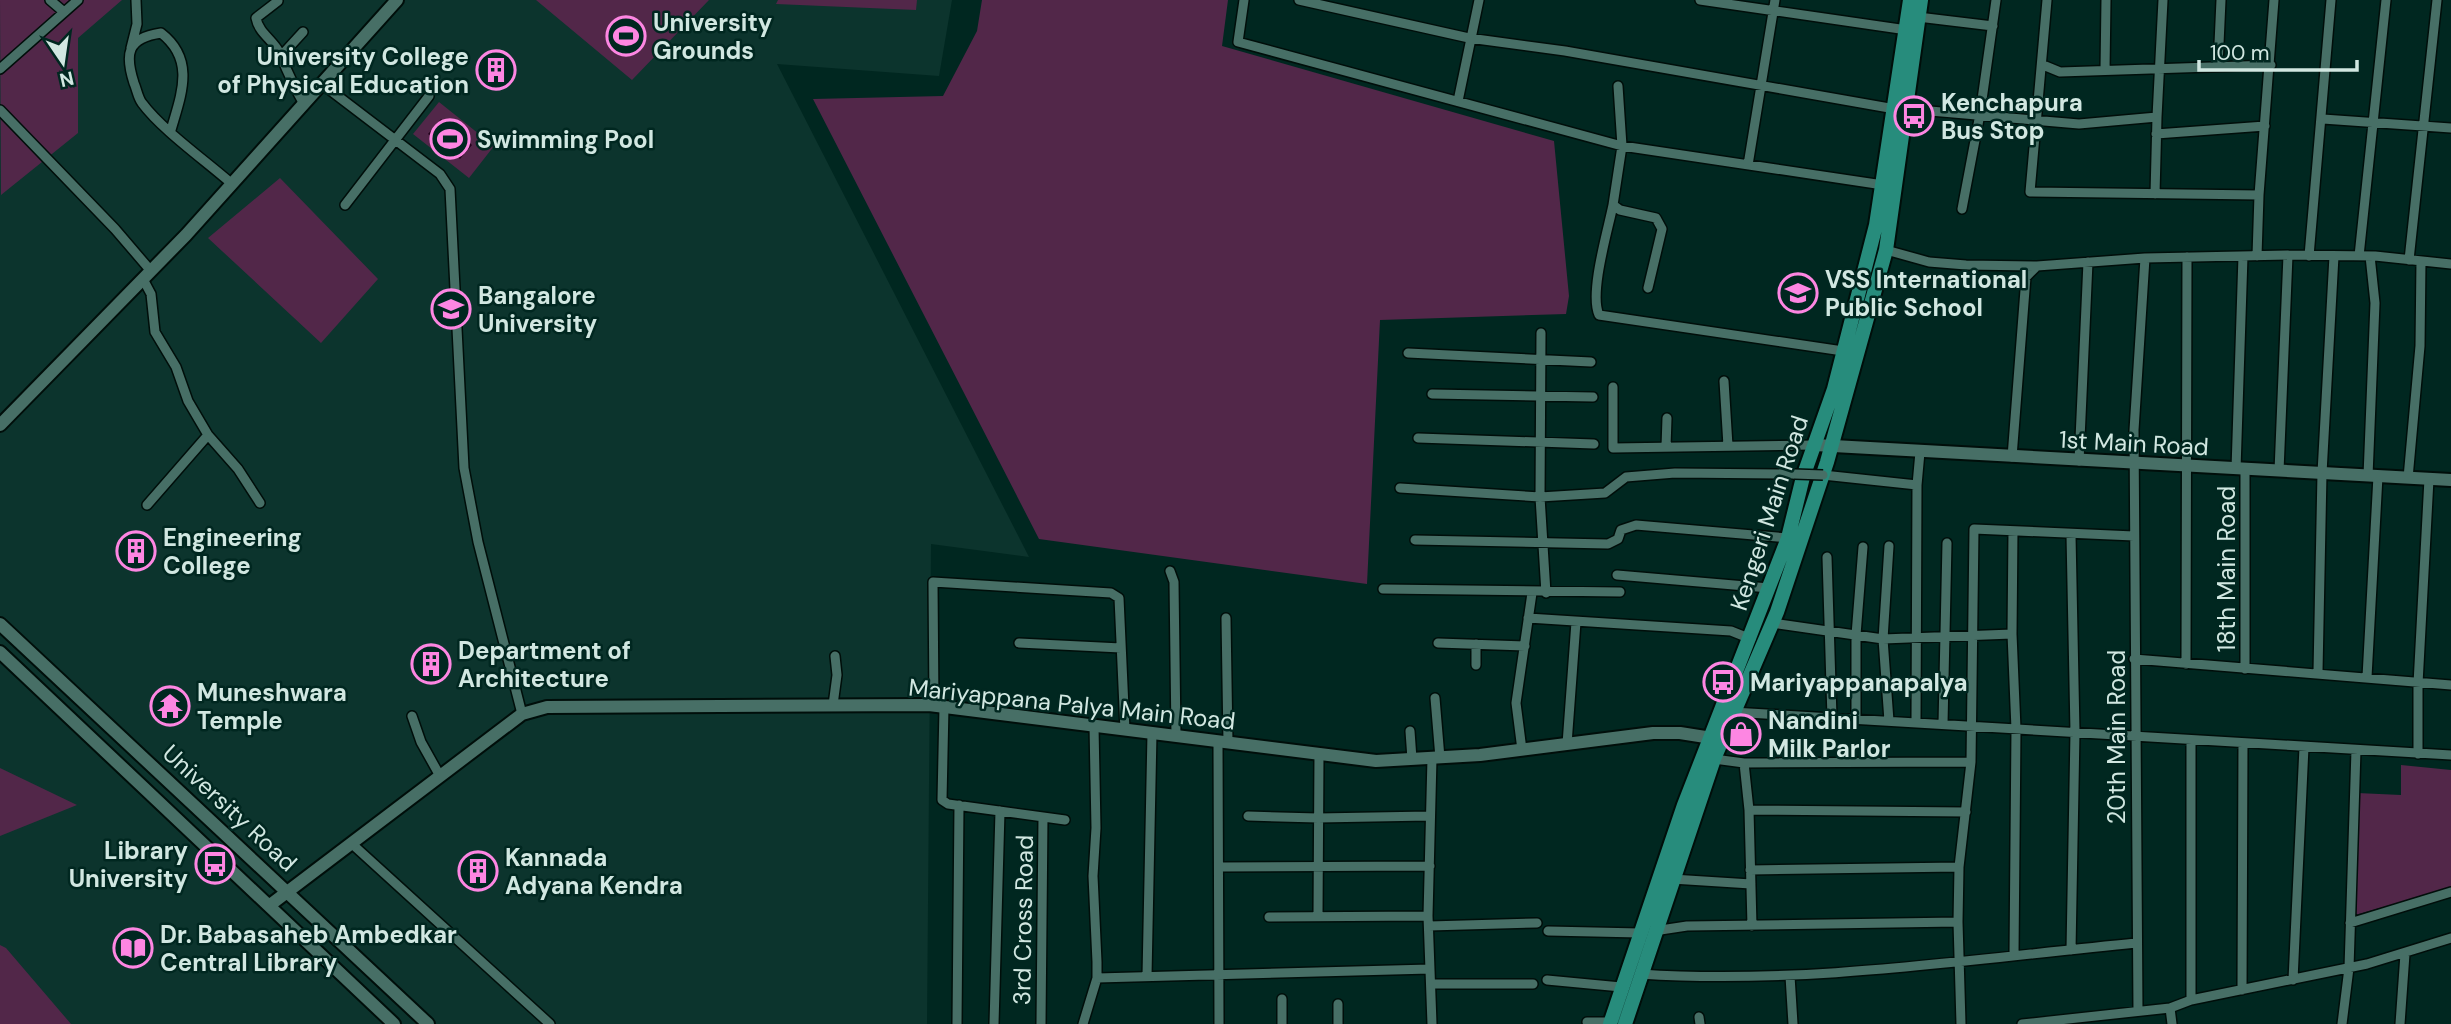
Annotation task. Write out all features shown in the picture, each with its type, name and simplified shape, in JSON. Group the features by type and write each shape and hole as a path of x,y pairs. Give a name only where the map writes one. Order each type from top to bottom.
{"main road":[{"name":"Kengeri Main Road","path":"1726,711 1772,623 1823,475 1886,250 1910,0"},
{"name":"Kengeri Main Road","path":"1615,1023 1640,974 1647,932 1788,538 1872,245 1921,0"},
{"name":"Kengeri Main Road","path":"1615,1023 1621,987 1672,878 1714,759 1716,739"}],"street":[{"path":"50,0 64,12"},
{"path":"0,69 78,0"},
{"path":"136,0 137,24 127,60 141,102 233,184"},
{"path":"0,425 233,184 397,0"},
{"path":"1244,0 1238,42 1622,146 1883,185"},
{"path":"1299,0 1469,38 1901,109 2079,124 2157,117"},
{"path":"1458,101 1479,0"},
{"path":"1700,0 1907,30"},
{"path":"1748,165 1775,0"},
{"path":"1962,209 1980,114 1996,0"},
{"path":"2047,0 2031,192 2259,195"},
{"path":"2105,70 2106,0"},
{"path":"2155,194 2163,0"},
{"path":"2218,66 2221,0"},
{"path":"2257,256 2274,0"},
{"path":"2309,256 2323,119 2331,0"},
{"path":"2359,256 2386,0"},
{"path":"2409,260 2437,0"},
{"path":"278,1 257,18 265,37 281,56 282,64 304,104"},
{"path":"1918,18 1993,26"},
{"path":"281,56 303,32"},
{"path":"131,48 151,35 161,33 169,39 182,61 185,79 171,131"},
{"path":"2043,65 2060,72 2271,65"},
{"path":"322,84 440,173 450,189 464,468 478,542 522,714"},
{"path":"1618,86 1622,146 1600,273 1597,305 1599,315 1843,351"},
{"path":"345,205 429,96"},
{"path":"0,110 115,229 147,275 155,332 208,435 238,468 260,503"},
{"path":"2323,119 2451,128"},
{"path":"2156,134 2266,126"},
{"path":"1613,205 1620,210 1656,218 1661,224 1648,288"},
{"path":"1886,250 1929,262 2037,266 2146,258 2288,255 2370,256 2451,264"},
{"path":"2279,471 2288,255"},
{"name":"18th Main Road","path":"2243,256 2241,469 2245,669"},
{"path":"2318,672 2322,473 2333,256"},
{"path":"2367,677 2375,303 2370,256"},
{"path":"2186,664 2187,257"},
{"name":"20th Main Road","path":"2138,1011 2134,464 2146,258"},
{"path":"2408,478 2420,346 2421,261"},
{"path":"2079,461 2088,262"},
{"path":"2012,457 2026,277 2037,266"},
{"path":"1541,333 1540,496 1546,593"},
{"path":"1408,354 1591,362"},
{"path":"1724,381 1728,446"},
{"path":"1613,387 1613,448 1815,445"},
{"path":"1432,394 1593,397"},
{"path":"1666,447 1667,418"},
{"path":"147,505 208,435"},
{"path":"1418,438 1594,444"},
{"name":"1st Main Road","path":"1815,445 2451,480"},
{"path":"1916,723 1917,485 1920,452"},
{"path":"1400,488 1540,496 1605,493 1626,477 1794,474 1917,485"},
{"path":"2418,754 2418,684 2429,479"},
{"path":"1415,540 1608,544 1618,539 1621,530 1636,525 1788,538"},
{"path":"1961,1024 1958,962 1959,867 1970,762 1974,529 2134,536"},
{"path":"2013,531 2012,634 2016,730 2014,955"},
{"path":"2071,534 2075,732 2071,950"},
{"path":"1943,724 1947,543"},
{"path":"1889,546 1883,639 1889,721"},
{"path":"1856,719 1856,635 1863,547"},
{"path":"1827,557 1832,718"},
{"path":"1170,571 1174,582 1176,736"},
{"path":"1617,575 1769,588"},
{"path":"957,1024 958,805 942,800 941,793 933,582 1116,594 1119,598 1125,730"},
{"path":"1384,589 1620,593"},
{"path":"1522,750 1517,703 1532,593"},
{"path":"1219,1024 1226,618"},
{"path":"1528,618 1731,632 1751,639"},
{"path":"1567,744 1576,622"},
{"path":"1772,623 1883,639 2012,634"},
{"name":"University Road","path":"0,624 428,1024"},
{"path":"1019,643 1121,648"},
{"path":"1438,643 1525,646"},
{"path":"1476,645 1476,665"},
{"name":"University Road","path":"0,652 394,1024"},
{"path":"834,705 837,675 835,656"},
{"path":"2134,659 2451,685"},
{"path":"1432,1024 1429,816 1436,758 1435,698"},
{"name":"Mariyappana Palya Main Road","path":"270,905 522,714 547,707 939,707 1376,761 1522,750 1653,733 1680,733 1716,739"},
{"path":"1726,711 2451,755"},
{"path":"412,716 421,742 440,776"},
{"path":"1083,1024 1097,978 1094,726"},
{"path":"1410,731 1412,759"},
{"path":"1147,976 1152,733"},
{"path":"2190,740 2191,1000"},
{"path":"2242,990 2243,743"},
{"path":"2292,980 2304,747"},
{"path":"2342,1024 2349,968 2356,750"},
{"path":"1318,916 1319,754"},
{"path":"1714,759 1744,763 1970,762"},
{"path":"1744,763 1749,810 1752,926"},
{"name":"3rd Cross Road","path":"958,805 1043,817 1041,1024"},
{"path":"1749,810 1966,812"},
{"path":"994,1024 1000,811"},
{"path":"1248,816 1429,816"},
{"path":"1043,817 1065,820"},
{"path":"351,843 550,1024"},
{"path":"1220,867 1430,866"},
{"path":"1750,870 1959,867"},
{"path":"1672,878 1751,884"},
{"path":"2350,923 2451,892"},
{"path":"1269,917 1537,923"},
{"path":"1548,931 1647,932 1687,926 1958,922"},
{"path":"2022,1024 2075,1022 2138,1011 2170,1009 2191,1000 2349,968 2451,938"},
{"path":"1640,974 1687,978 1790,976 2136,943"},
{"path":"2400,1024 2404,954"},
{"path":"1097,978 1221,972 1430,969"},
{"path":"1790,976 1793,1024"},
{"path":"1547,980 1621,987"},
{"path":"1432,984 1533,984"},
{"path":"1282,999 1282,1024"},
{"path":"1338,1024 1339,1004"},
{"path":"2170,1009 2172,1024"},
{"path":"2124,1013 2124,1024"},
{"path":"1587,1022 1615,1023"}],"shaded area":[{"name":"Bangalore University","path":"0,0 952,0 939,76 777,64 1029,557 931,544 927,1024 0,1024"},
{"path":"0,0 122,0 78,38 78,133 1,195"},
{"name":"University Grounds","path":"536,0 709,0 632,80"},
{"path":"778,0 917,0 916,10 776,4"},
{"path":"982,0 1228,0 1222,46 1554,141 1569,296 1566,314 1380,320 1367,584 1039,539 813,99 943,96 977,31"},
{"path":"439,102 494,146 469,178 413,134"},
{"name":"Swimming Pool","path":"441,119 472,145 460,159 428,134"},
{"path":"280,178 378,279 321,343 208,238"},
{"path":"2401,765 2451,770 2451,888 2355,915 2357,793 2401,795"},
{"path":"0,768 77,805 0,836"},
{"path":"0,945 6,948 71,1024 0,1024"}],"place":[{"name":"University Grounds","path":"626,36"},
{"name":"University College of Physical Education","path":"496,70"},
{"name":"Kenchapura Bus Stop","path":"1914,116"},
{"name":"Swimming Pool","path":"450,139"},
{"name":"VSS International Public School","path":"1798,293"},
{"name":"Bangalore University","path":"451,309"},
{"name":"Engineering College","path":"136,551"},
{"name":"Department of Architecture","path":"431,664"},
{"name":"Mariyappanapalya","path":"1723,682"},
{"name":"Muneshwara Temple","path":"170,706"},
{"name":"Nandini Milk Parlor","path":"1741,734"},
{"name":"Library University","path":"215,864"},
{"name":"Kannada Adyana Kendra","path":"478,871"},
{"name":"Dr. Babasaheb Ambedkar Central Library","path":"133,948"}]}
